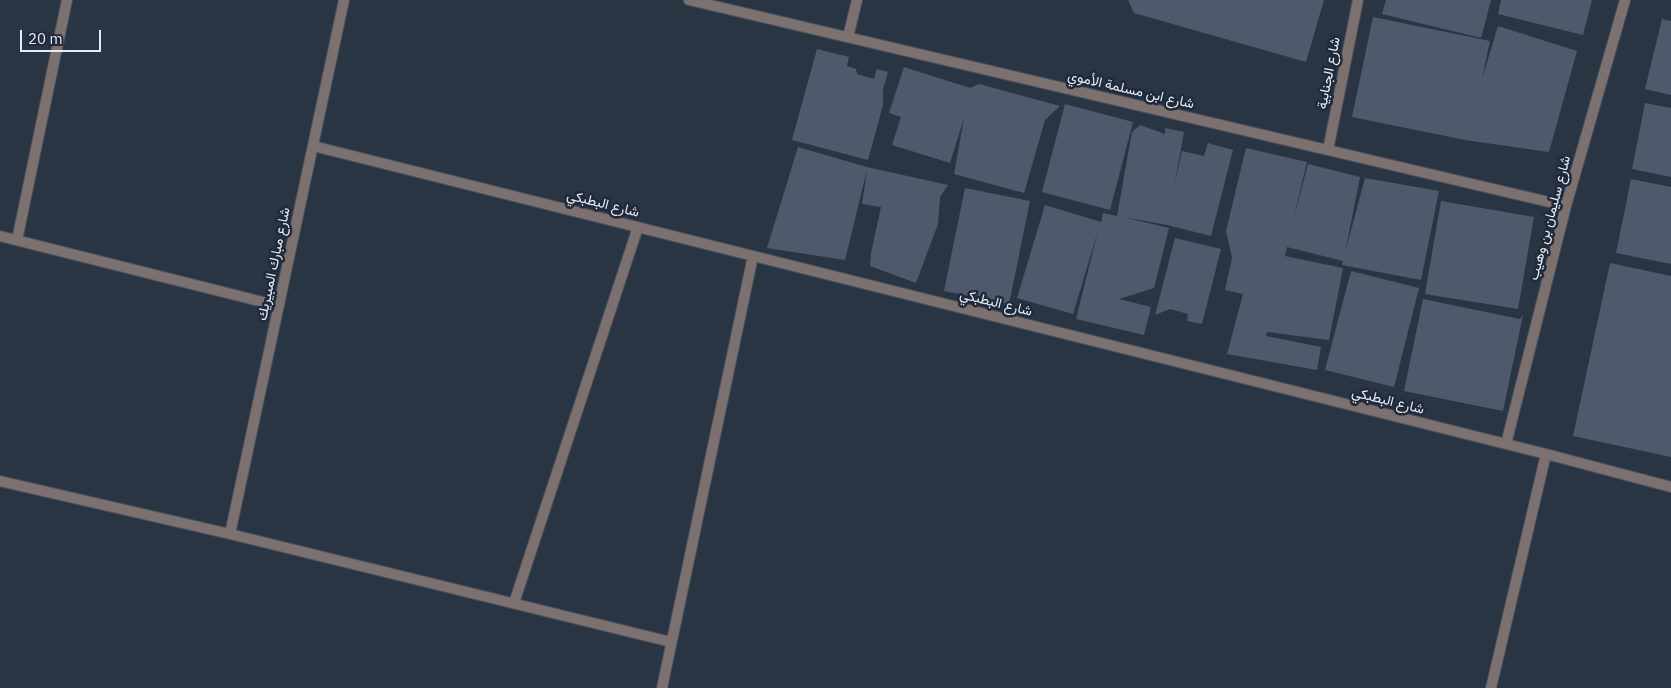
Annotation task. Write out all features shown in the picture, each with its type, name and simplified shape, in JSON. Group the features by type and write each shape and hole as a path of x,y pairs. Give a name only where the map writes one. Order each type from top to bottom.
{"street":[{"path":"17,240 67,0"},
{"name":"شارع مبارك المبيريك","path":"230,534 344,0"},
{"name":"شارع ابن مسلمة الأموي","path":"688,0 1566,206"},
{"path":"848,37 857,0"},
{"name":"شارع الجنابية","path":"1328,150 1358,0"},
{"name":"شارع سليمان بن وهيب","path":"1506,444 1566,206 1624,0"},
{"name":"شارع البطبكي","path":"313,146 1546,454 1671,487"},
{"path":"514,603 638,227"},
{"path":"0,236 278,306"},
{"path":"662,688 753,256"},
{"path":"1490,688 1546,454"},
{"path":"0,481 230,534 671,642"}],"building":[{"path":"1128,0 1324,0 1306,62 1134,13"},
{"path":"1386,0 1491,0 1481,38 1382,14"},
{"path":"1501,0 1592,0 1583,35 1498,14"},
{"path":"1373,17 1490,41 1482,79 1498,26 1577,51 1549,152 1465,140 1352,117"},
{"path":"1662,19 1671,21 1671,95 1645,89"},
{"path":"817,49 849,57 847,66 856,69 857,74 874,79 877,69 888,72 883,89 883,105 868,160 792,140"},
{"path":"904,67 970,88 979,84 1060,106 1045,120 1024,193 954,174 964,118 950,163 892,145 901,117 889,113"},
{"path":"1645,103 1671,108 1671,177 1632,169"},
{"path":"1065,104 1133,122 1110,210 1042,192"},
{"path":"1140,125 1165,134 1165,128 1184,132 1174,187 1182,151 1204,156 1208,143 1233,150 1211,236 1123,217 1169,228 1154,288 1119,299 1151,307 1144,335 1076,319 1098,231 1073,314 1017,298 1045,205 1101,222 1103,213 1117,216 1132,132"},
{"path":"798,147 867,167 948,185 940,197 938,224 916,283 870,266 881,207 862,204 867,170 845,260 767,248"},
{"path":"1246,148 1307,162 1291,229 1308,164 1360,177 1345,253 1365,178 1439,191 1421,280 1342,265 1343,261 1287,247 1285,256 1343,268 1329,340 1267,332 1266,336 1321,347 1317,370 1227,354 1243,294 1225,290 1232,258 1226,231"},
{"path":"1631,179 1671,187 1671,264 1616,253"},
{"path":"965,188 1030,201 1009,304 944,291"},
{"path":"1441,201 1534,217 1518,309 1425,294"},
{"path":"1175,238 1221,249 1202,324 1187,321 1188,314 1170,309 1155,315"},
{"path":"1610,263 1671,276 1671,457 1573,436"},
{"path":"1351,271 1419,288 1394,387 1325,370"},
{"path":"1423,299 1520,319 1523,315 1503,411 1404,391"}]}
